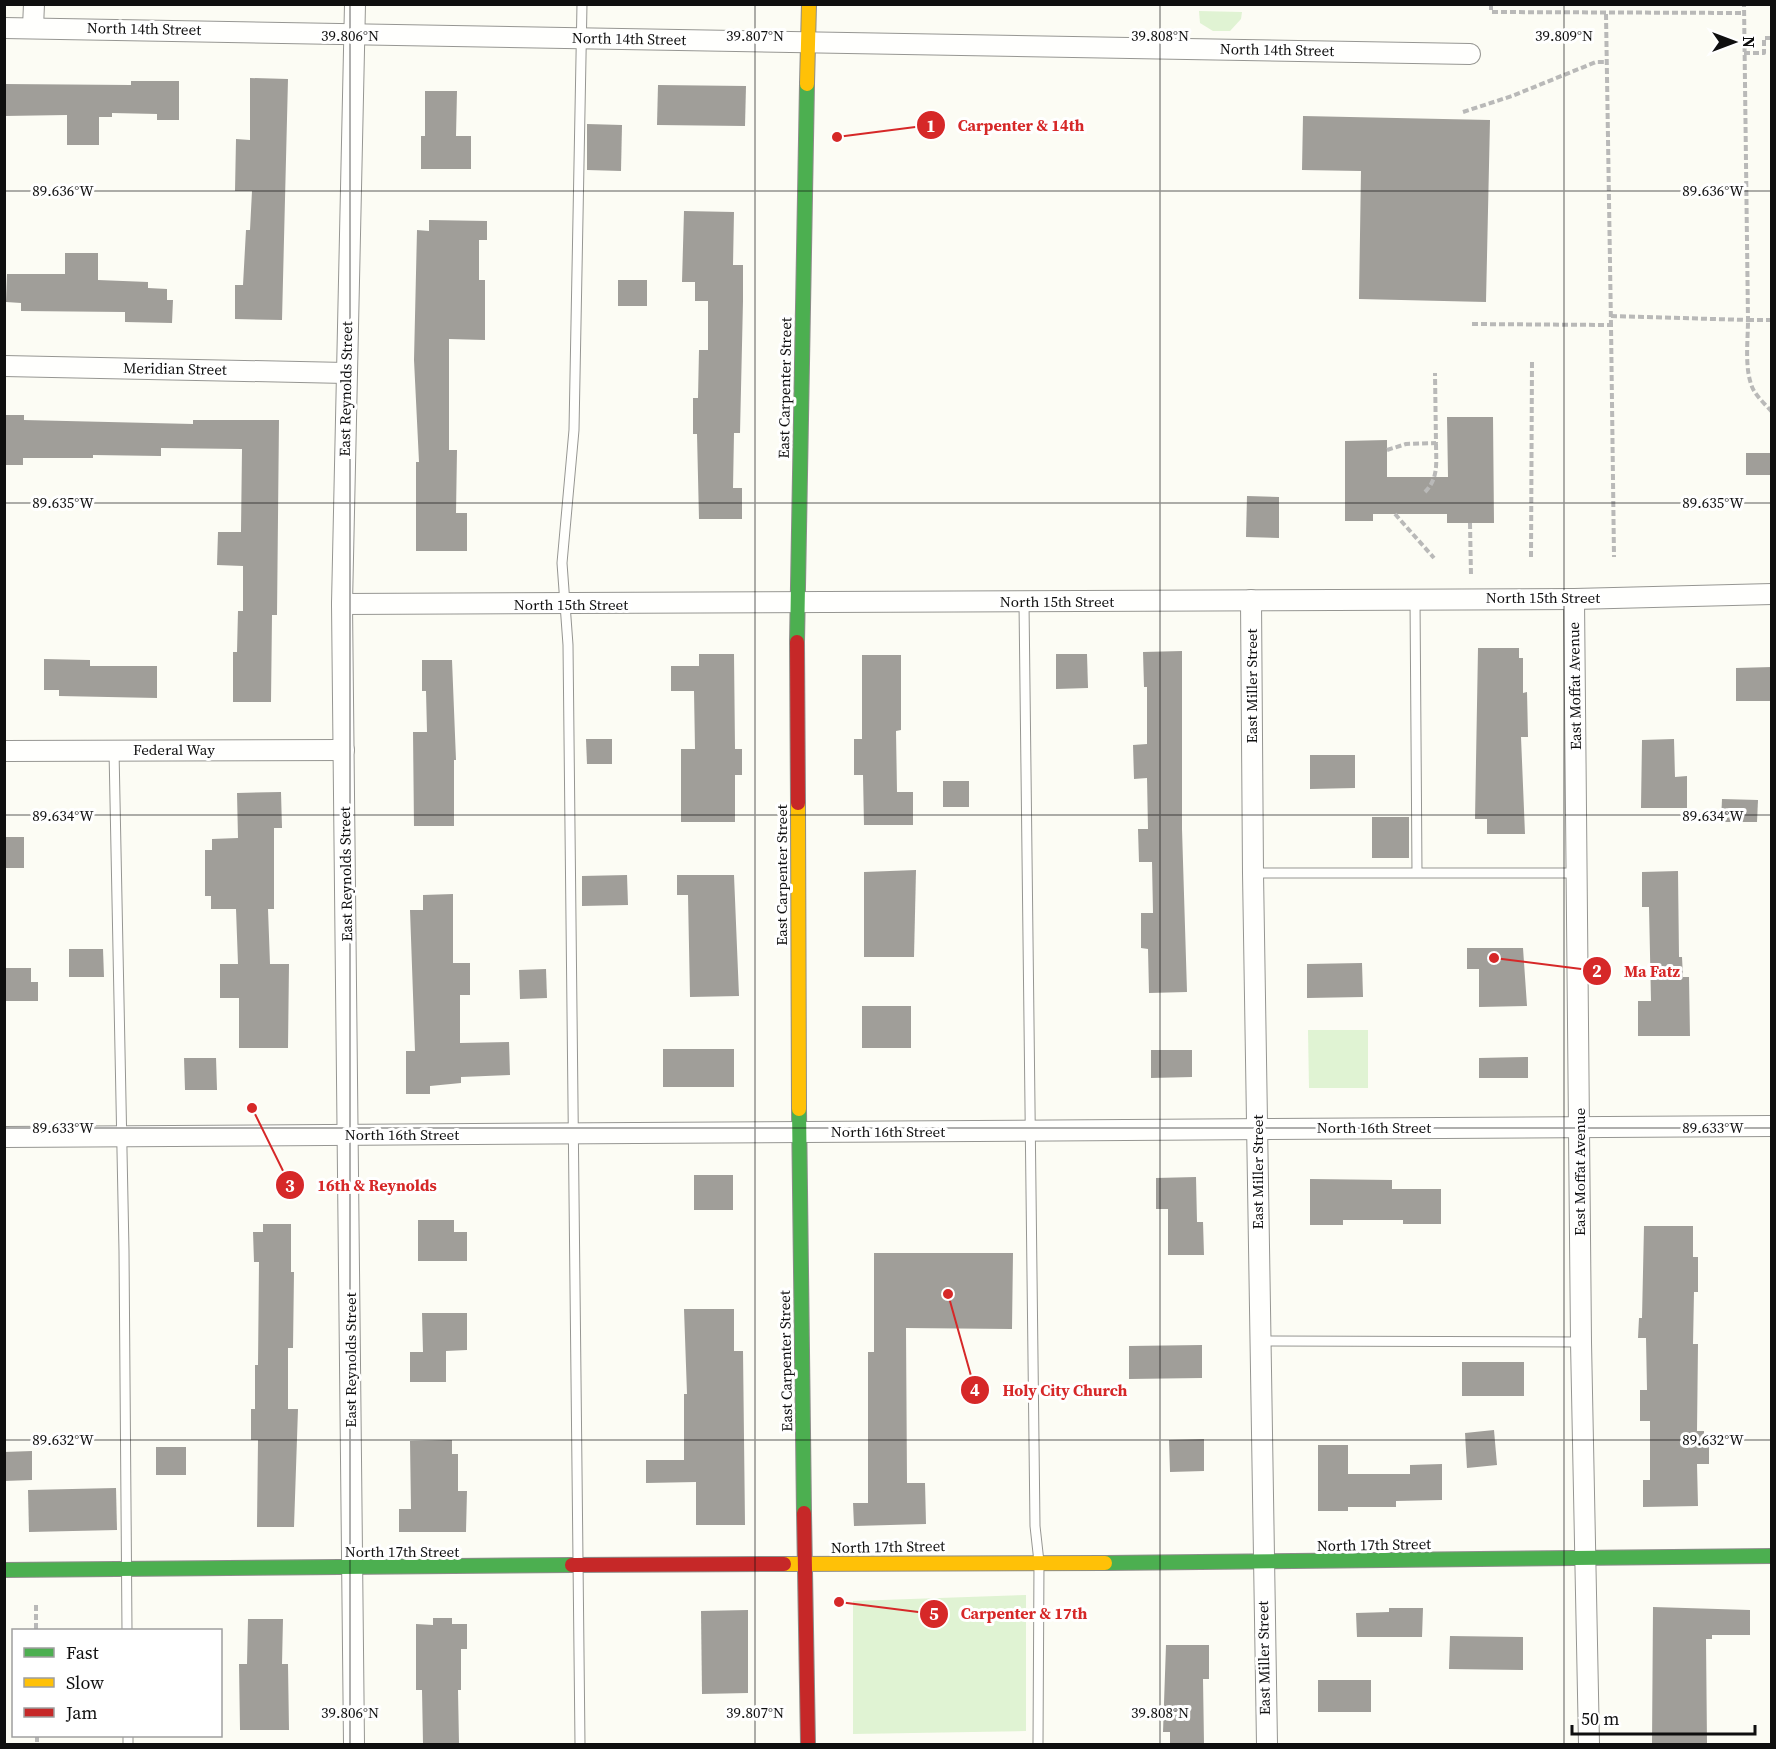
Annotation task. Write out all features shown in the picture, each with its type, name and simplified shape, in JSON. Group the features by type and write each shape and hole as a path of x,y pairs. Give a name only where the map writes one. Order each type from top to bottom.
{"street":[{"path":"33,27 34,4"},
{"name":"East Reynolds Street","path":"354,1744 342,604 355,4"},
{"name":"East Carpenter Street","path":"808,1744 799,1132 797,603 809,4"},
{"name":"North 14th Street","path":"4,28 1470,54"},
{"name":"Meridian Street","path":"4,366 346,373"},
{"name":"North 15th Street","path":"342,604 1024,603 1574,599 1772,594"},
{"name":"East Moffat Avenue","path":"1574,599 1581,1342 1589,1744"},
{"name":"East Miller Street","path":"1251,600 1262,1563 1267,1744"},
{"name":"Federal Way","path":"4,751 344,750"},
{"name":"North 16th Street","path":"4,1137 1772,1126"},
{"name":"North 17th Street","path":"4,1570 1039,1562 1262,1563 1772,1556"}],"lane":[{"path":"580,1744 568,645 562,564 574,430 582,4"},
{"path":"1414,599 1417,872"},
{"path":"1024,603 1035,1526 1039,1562 1038,1744"},
{"path":"114,750 122,1137 127,1629"},
{"path":"1253,873 1576,873"},
{"path":"1259,1341 1581,1342"}],"path":[{"path":"1491,4 1491,12 1744,13"},
{"path":"1744,4 1748,365 1753,388 1772,412"},
{"path":"1606,14 1614,557"},
{"path":"1744,53 1764,53 1764,38 1772,38"},
{"path":"1463,112 1512,96 1596,62 1606,62"},
{"path":"1611,316 1772,320"},
{"path":"1472,324 1611,325"},
{"path":"1531,557 1532,361"},
{"path":"1425,492 1433,484 1436,475 1435,373"},
{"path":"1387,450 1406,444 1436,443"},
{"path":"1395,514 1434,558"},
{"path":"1470,523 1471,575"},
{"path":"36,1605 36,1629"}],"green space":[{"path":"1199,11 1242,12 1241,19 1230,31 1213,31 1200,23"},
{"path":"1308,1030 1368,1030 1368,1088 1309,1088"},
{"path":"1026,1595 1026,1731 853,1734 853,1601"}],"building":[{"path":"250,78 288,79 282,320 235,319 235,285 243,285 246,230 250,230 252,191 235,191 236,139 250,140"},
{"path":"131,81 179,81 179,120 157,120 157,114 112,113 112,117 99,117 99,145 67,145 67,115 4,116 4,84 131,85"},
{"path":"658,85 746,86 745,126 657,125"},
{"path":"425,91 457,91 456,136 471,136 471,169 421,169 421,136 425,136"},
{"path":"1303,116 1490,120 1486,302 1359,299 1361,171 1302,170"},
{"path":"587,124 622,125 621,171 587,170"},
{"path":"684,211 734,212 733,265 743,265 743,301 740,433 734,433 733,488 742,488 742,519 699,519 697,434 693,434 693,398 698,398 699,350 708,350 708,301 695,301 695,282 682,282"},
{"path":"429,220 487,221 487,240 479,240 479,280 485,280 485,340 449,339 449,450 457,450 456,513 467,513 467,551 416,551 416,462 419,462 414,360 417,230 429,231"},
{"path":"65,253 98,253 98,280 148,282 148,288 167,289 167,300 173,300 172,323 125,322 125,312 21,311 21,303 6,302 7,274 65,274"},
{"path":"618,280 647,280 647,306 618,306"},
{"path":"4,415 24,415 24,420 193,424 193,420 279,420 277,615 272,615 271,702 233,702 233,652 237,652 238,611 243,611 243,566 217,565 218,532 241,532 242,449 161,448 161,456 93,455 93,458 23,458 23,465 4,465"},
{"path":"1447,417 1493,417 1494,523 1447,523 1447,514 1373,514 1373,521 1345,521 1345,441 1387,440 1387,477 1448,477"},
{"path":"1746,453 1772,453 1772,475 1746,475"},
{"path":"1247,496 1279,497 1279,538 1246,537"},
{"path":"1478,648 1519,648 1519,658 1523,658 1523,693 1527,692 1528,737 1521,737 1525,834 1487,834 1487,819 1475,819"},
{"path":"1182,651 1182,829 1187,992 1149,993 1148,949 1141,948 1141,913 1153,913 1152,862 1139,862 1138,829 1148,829 1147,778 1134,779 1133,745 1147,744 1147,687 1144,687 1143,652"},
{"path":"699,654 734,654 735,749 742,749 742,775 735,775 735,822 681,822 681,749 695,749 694,691 671,691 671,666 699,666"},
{"path":"1056,654 1087,654 1088,688 1056,689"},
{"path":"862,655 901,655 901,730 896,731 897,792 913,792 913,825 864,825 863,775 854,775 854,739 862,739"},
{"path":"44,659 90,660 90,666 157,666 157,698 59,696 59,690 44,690"},
{"path":"422,660 452,660 456,760 454,760 454,826 414,826 413,732 427,732 426,691 422,691"},
{"path":"1772,667 1772,701 1736,701 1736,668"},
{"path":"586,739 612,739 612,764 587,764"},
{"path":"1674,739 1675,777 1687,776 1687,808 1641,808 1642,740"},
{"path":"1310,755 1355,755 1355,788 1310,789"},
{"path":"943,781 969,781 969,807 943,807"},
{"path":"281,792 282,828 274,828 274,909 268,909 270,964 289,964 288,1048 239,1048 239,998 220,998 220,964 238,964 236,909 211,909 211,896 205,896 205,850 212,850 212,839 238,838 237,793"},
{"path":"1722,799 1758,800 1757,822 1721,822"},
{"path":"1372,817 1409,817 1409,858 1372,858"},
{"path":"4,837 24,837 24,868 4,868"},
{"path":"916,870 914,957 864,957 864,872"},
{"path":"1678,871 1679,957 1682,957 1683,977 1689,977 1690,1036 1638,1036 1638,1001 1651,1001 1649,907 1642,907 1642,872"},
{"path":"627,875 628,905 582,906 582,876"},
{"path":"677,875 734,875 739,996 690,997 688,895 677,895"},
{"path":"453,894 453,963 470,963 470,995 460,995 460,1043 509,1042 510,1075 461,1077 461,1083 430,1086 430,1094 406,1094 406,1051 415,1051 410,910 423,910 423,895"},
{"path":"1467,948 1523,948 1527,1006 1479,1007 1479,969 1467,969"},
{"path":"69,949 103,949 104,977 69,977"},
{"path":"1362,963 1363,997 1307,998 1307,964"},
{"path":"4,968 31,968 31,982 38,982 38,1001 4,1001"},
{"path":"546,969 547,998 520,999 519,970"},
{"path":"862,1006 911,1006 911,1048 862,1048"},
{"path":"663,1049 734,1049 734,1087 663,1087"},
{"path":"1151,1050 1192,1050 1192,1077 1151,1078"},
{"path":"1528,1057 1528,1078 1479,1078 1479,1058"},
{"path":"184,1058 216,1058 217,1090 185,1090"},
{"path":"694,1175 733,1175 733,1210 694,1210"},
{"path":"1196,1177 1197,1222 1203,1222 1204,1255 1168,1255 1168,1209 1156,1209 1156,1178"},
{"path":"1310,1179 1392,1180 1392,1189 1441,1189 1441,1224 1403,1224 1403,1220 1343,1220 1343,1225 1310,1225"},
{"path":"418,1220 454,1220 454,1232 467,1232 467,1261 418,1261"},
{"path":"263,1224 291,1224 291,1272 294,1272 293,1348 288,1348 288,1409 298,1409 294,1527 257,1527 258,1440 251,1440 251,1409 255,1409 255,1365 258,1365 259,1262 254,1262 253,1232 263,1232"},
{"path":"1644,1226 1693,1226 1693,1257 1698,1257 1698,1292 1694,1292 1693,1344 1698,1344 1697,1431 1704,1431 1704,1445 1709,1445 1709,1464 1697,1464 1698,1506 1643,1507 1643,1480 1650,1480 1650,1421 1640,1421 1640,1390 1647,1390 1646,1338 1638,1338 1639,1318 1642,1318"},
{"path":"874,1253 1013,1253 1012,1329 906,1328 907,1483 925,1483 926,1524 854,1526 853,1503 868,1503 868,1352 874,1352"},
{"path":"684,1309 734,1309 734,1351 743,1351 745,1525 696,1525 696,1482 646,1483 646,1460 684,1460 684,1394 687,1394"},
{"path":"422,1313 467,1313 467,1350 446,1351 446,1382 410,1382 410,1352 423,1352"},
{"path":"1202,1345 1202,1378 1129,1379 1129,1346"},
{"path":"1462,1362 1524,1362 1524,1396 1462,1396"},
{"path":"1494,1430 1497,1465 1467,1468 1465,1433"},
{"path":"1204,1439 1204,1471 1170,1472 1169,1440"},
{"path":"452,1440 452,1454 458,1454 458,1491 467,1491 466,1532 399,1532 399,1509 411,1509 410,1441"},
{"path":"1318,1445 1348,1445 1348,1474 1410,1474 1410,1465 1442,1464 1442,1500 1396,1501 1396,1507 1348,1507 1348,1511 1318,1511"},
{"path":"156,1447 186,1447 186,1475 156,1475"},
{"path":"32,1451 32,1480 4,1481 4,1452"},
{"path":"116,1488 117,1530 29,1532 28,1490"},
{"path":"1653,1607 1750,1610 1750,1635 1712,1635 1712,1639 1706,1639 1707,1744 1652,1744"},
{"path":"1389,1608 1423,1608 1422,1637 1357,1637 1356,1613 1389,1612"},
{"path":"748,1610 748,1693 702,1694 701,1611"},
{"path":"433,1618 452,1618 452,1624 467,1624 467,1649 461,1649 461,1690 458,1690 459,1744 423,1744 422,1690 416,1690 416,1624 433,1625"},
{"path":"248,1619 283,1619 282,1664 288,1664 289,1730 240,1730 239,1664 247,1664"},
{"path":"1450,1636 1523,1637 1523,1670 1449,1669"},
{"path":"1166,1645 1209,1645 1209,1679 1203,1679 1204,1744 1170,1744 1170,1732 1163,1732"},
{"path":"1318,1680 1371,1680 1371,1712 1318,1712"}],"traffic: fast":[{"path":"797,642 807,84"},
{"path":"799,1109 804,1513"},
{"path":"1105,1563 1772,1556"},
{"path":"4,1570 572,1565"}],"traffic: slow":[{"path":"807,84 809,4"},
{"path":"798,803 799,1109"},
{"path":"784,1564 1105,1563"}],"traffic: jam":[{"path":"797,642 798,803"},
{"path":"804,1513 808,1744"},
{"path":"572,1565 784,1564"}],"place":[{"name":"Carpenter & 14th","path":"837,137"},
{"name":"Ma Fatz","path":"1494,958"},
{"name":"16th & Reynolds","path":"252,1108"},
{"name":"Holy City Church","path":"948,1294"},
{"name":"Carpenter & 17th","path":"839,1602"}]}
